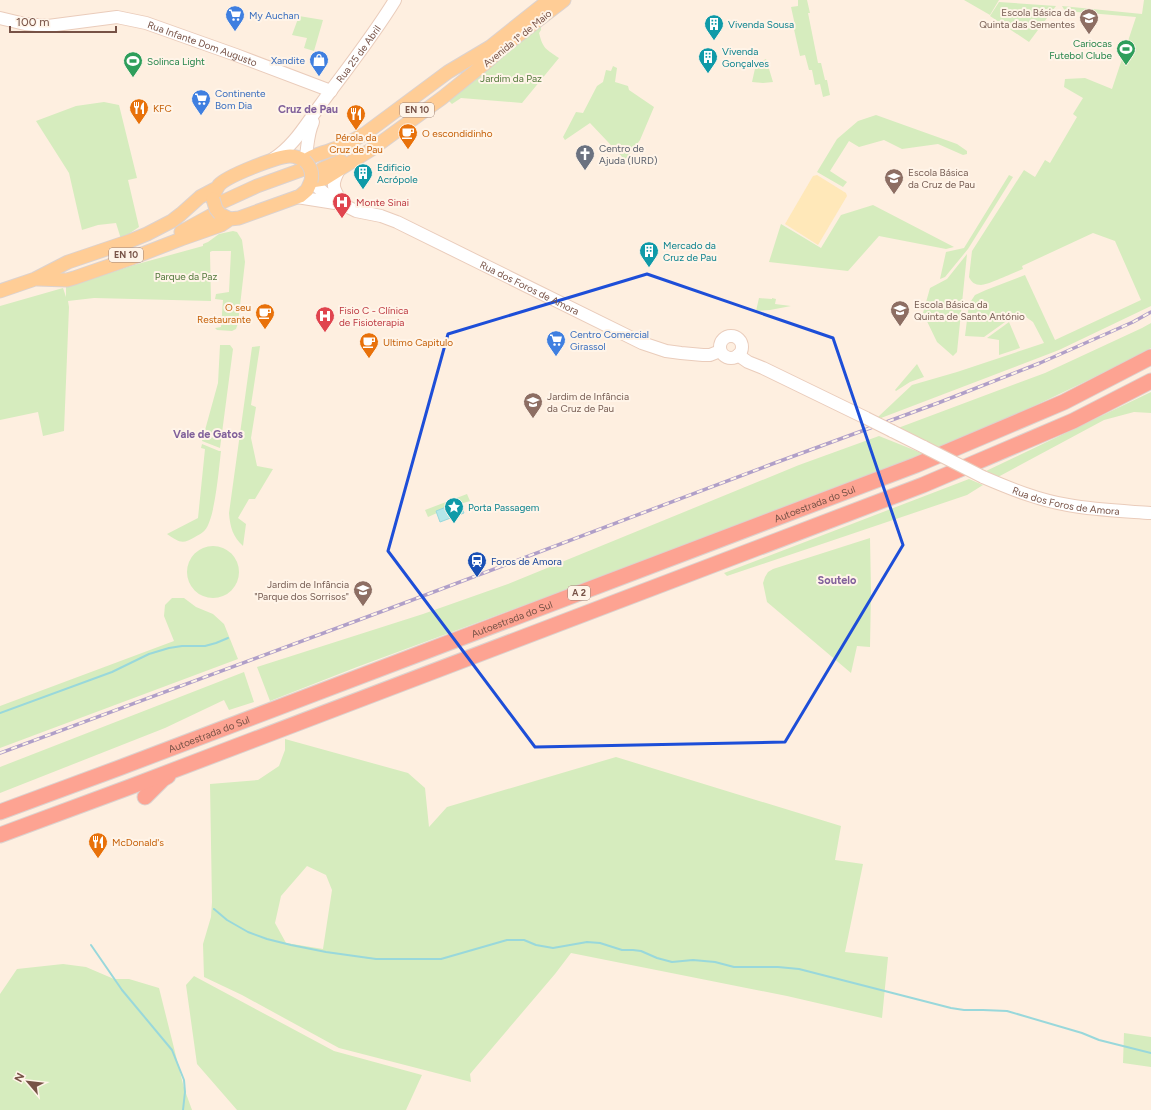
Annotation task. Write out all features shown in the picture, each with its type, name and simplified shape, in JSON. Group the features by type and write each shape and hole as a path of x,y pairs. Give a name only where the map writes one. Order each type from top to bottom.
{"highway":[{"name":"Autoestrada do Sul","path":"0,812 120,768 916,465 1064,402 1151,357"},
{"name":"Autoestrada do Sul","path":"0,835 923,484 1073,421 1151,381"},
{"path":"145,797 163,779 192,763"}],"main road":[{"name":"Rua 25 de Abril","path":"272,160 285,151 292,143 395,0"},
{"name":"Avenida 1º de Maio","path":"549,0 490,47 448,72 366,133 352,142 313,156 306,171 324,179 372,149 415,118 564,0"},
{"name":"Rua Infante Dom Augusto","path":"0,18 25,24 48,26 117,17 146,23 330,91"},
{"name":"EN 10","path":"490,47 369,137 321,166 352,156 372,144 446,87 507,44"},
{"name":"Rua 25 de Abril","path":"306,171 309,129 320,106"},
{"path":"308,135 309,140 314,146 329,151"},
{"name":"EN 10","path":"35,279 67,280 74,278 221,225 218,207 221,183 252,167 290,156 296,157 306,171 307,190 297,197 239,218 218,207 200,197 172,221 152,232 68,262 35,279"},
{"path":"339,170 333,185 342,204"},
{"name":"EN 10","path":"0,291 35,279 72,272 146,248 165,240 218,207 306,171"},
{"name":"Rua dos Foros de Amora","path":"306,171 323,192 342,204 356,211 381,216 397,222 642,343 666,351 686,354 710,355 720,351"},
{"name":"Rua dos Foros de Amora","path":"297,197 342,204"},
{"path":"731,336 738,338 741,344 741,350 738,355 728,358 720,351 720,344 724,338 731,336"},
{"name":"Rua dos Foros de Amora","path":"738,355 748,362 1021,493 1067,505 1106,510 1151,512"}],"highlighted area":[{"path":"647,274 833,338 903,545 785,742 535,747 388,551 448,334"}],"green space":[{"path":"798,0 807,0 810,13 808,13 818,63 821,63 830,95 823,97 820,84 815,85 812,70 809,70 805,55 800,56 793,25 795,25 791,7 798,6"},
{"path":"964,0 999,0 990,15"},
{"path":"1144,0 1151,0 1151,306 1059,350 881,418 878,417 912,385 957,372 1044,343 1033,322 1019,312 984,337 965,336 969,304 975,295 986,290 1025,275 1055,340 1141,300 1115,241 1093,233 1022,266 1023,269 989,283 981,285 975,284 969,277 972,251 1024,170 1035,177 1045,160 1050,163 1077,117 1073,114 1083,98 1064,87 1065,79 1085,78 1112,89 1136,17 1065,11 1062,6 1142,14"},
{"path":"999,2 1056,6 1029,42 990,16"},
{"path":"299,16 323,20 314,51 304,48 307,38 292,35"},
{"name":"Jardim da Paz","path":"541,26 539,33 544,46 559,58 522,103 461,98 452,104 447,99"},
{"path":"766,59 773,82 752,82 756,64"},
{"path":"613,66 617,68 615,82 628,86 629,90 654,107 640,140 625,160 590,123 565,140 563,137 576,112 583,113 597,86 603,82 606,70 611,71"},
{"path":"104,102 119,105 137,178 128,180 139,227 121,239 116,223 98,225 82,230 69,173 36,121 76,106"},
{"path":"876,115 957,144 967,151 967,154 963,155 938,144 902,149 884,140 859,147 849,141 830,171 847,182 843,187 817,172 837,139 858,121"},
{"path":"1009,175 1013,177 968,249 945,277 940,279 946,252 964,248"},
{"path":"873,205 954,247 946,249 879,236 848,271 769,262 781,224 821,248 841,215"},
{"name":"Parque da Paz","path":"233,231 237,232 242,240 245,262 236,329 232,331 217,330 215,328 221,327 223,300 215,299 216,294 229,292 231,251 210,252 211,301 94,298 68,301 64,431 43,436 38,412 0,420 0,306 63,288 66,297 66,287 134,265 203,246 203,244 219,234"},
{"path":"967,254 957,352 953,356 937,342 923,313 930,288 947,279"},
{"path":"759,298 776,299 775,304 791,306 756,311"},
{"path":"1009,322 1020,348 999,355 999,340 987,338"},
{"path":"1151,323 1151,348 1073,388 940,449 898,428 1045,373"},
{"path":"220,345 230,345 233,349 220,448 202,441 218,383"},
{"path":"260,346 251,405 256,407 251,438 257,466 273,469 255,499 249,499 238,518 246,524 243,546 233,531 229,513 252,347"},
{"path":"917,364 924,377 910,382 896,391 895,390"},
{"path":"1151,392 1151,413 1134,412 1104,420 998,477 986,471"},
{"path":"879,436 924,454 685,546 357,667 270,701 257,667 423,614 508,584 799,465"},
{"path":"202,444 221,451 214,505 208,524 204,531 187,541 181,542 167,534 198,518 205,449 201,448"},
{"path":"969,479 983,485 967,495 727,576 724,573"},
{"path":"467,494 470,501 460,504 459,502 436,511 437,513 428,517 425,510"},
{"path":"870,538 870,647 857,646 851,673 767,602 763,583 768,572 773,569"},
{"path":"213,546 223,548 231,554 237,562 239,572 237,582 231,590 223,596 213,598 203,596 195,590 189,582 187,572 189,562 195,554 203,548"},
{"path":"172,598 184,598 196,607 213,614 224,624 238,659 0,748 0,706 174,641 164,616 165,605"},
{"path":"244,672 254,702 229,710 224,700 165,728 0,793 0,767"},
{"path":"285,739 408,773 425,788 429,827 447,807 616,757 841,826 835,860 863,864 845,952 888,957 882,1018 787,996 571,953 470,1074 471,1082 339,1048 242,995 204,977 203,944 211,917 212,902 210,784 258,780 279,766 285,750","holes":["307,866 326,875 332,890 323,949 286,943 275,923 281,896"]},
{"path":"63,964 86,967 114,979 129,979 159,988 184,1088 192,1110 0,1110 0,994 17,969"},
{"path":"194,976 334,1051 422,1075 406,1110 237,1110 197,1064 186,985"},
{"path":"1124,1033 1151,1037 1151,1067 1123,1063"}],"sand":[{"path":"817,175 846,193 847,196 818,245 785,224 813,176"}],"water":[{"path":"459,502 464,513 440,522 436,511"}],"waterway":[{"path":"0,713 112,672 149,654 182,646 205,646 228,638"},
{"path":"214,909 227,920 248,932 267,939 326,952 376,959 441,959 507,940 524,940 536,945 553,948 587,942 600,943 622,950 641,951 657,958 672,962 693,960 715,962 734,967 778,967 799,969 951,1008 964,1010 1007,1011 1082,1033 1099,1040 1151,1053"},
{"path":"91,945 122,990 172,1050 184,1080 185,1092 183,1110"}],"railway":[{"path":"0,753 938,403 1040,363 1133,322 1151,312"}],"place":[{"name":"My Auchan","path":"235,32"},
{"name":"Escola Básica da Quinta das Sementes","path":"1089,35"},
{"name":"Vivenda Sousa","path":"714,41"},
{"name":"Cariocas Futebol Clube","path":"1126,66"},
{"name":"Vivenda Gonçalves","path":"708,74"},
{"name":"Xandite","path":"319,77"},
{"name":"Solinca Light","path":"133,78"},
{"name":"Continente Bom Dia","path":"201,116"},
{"name":"KFC","path":"139,125"},
{"name":"Pérola da Cruz de Pau","path":"356,131"},
{"name":"O escondidinho","path":"408,150"},
{"name":"Centro de Ajuda (IURD)","path":"585,171"},
{"name":"Edificio Acrópole","path":"363,190"},
{"name":"Escola Básica da Cruz de Pau","path":"894,195"},
{"name":"Monte Sinai","path":"342,219"},
{"name":"Mercado da Cruz de Pau","path":"649,268"},
{"name":"Escola Básica da Quinta de Santo António","path":"900,327"},
{"name":"O seu Restaurante","path":"265,330"},
{"name":"Fisio C - Clínica de Fisioterapia","path":"325,333"},
{"name":"Centro Comercial Girassol","path":"556,357"},
{"name":"Ultimo Capitulo","path":"369,359"},
{"name":"Jardim de Infância da Cruz de Pau","path":"533,419"},
{"name":"Porta Passagem","path":"454,524"},
{"name":"Foros de Amora","path":"477,578"},
{"name":"Jardim de Infância \"Parque dos Sorrisos\"","path":"363,607"},
{"name":"McDonald's","path":"98,859"}],"district":[{"name":"Cruz de Pau","path":"308,109"},
{"name":"Vale de Gatos","path":"208,434"},
{"name":"Soutelo","path":"837,580"}]}
